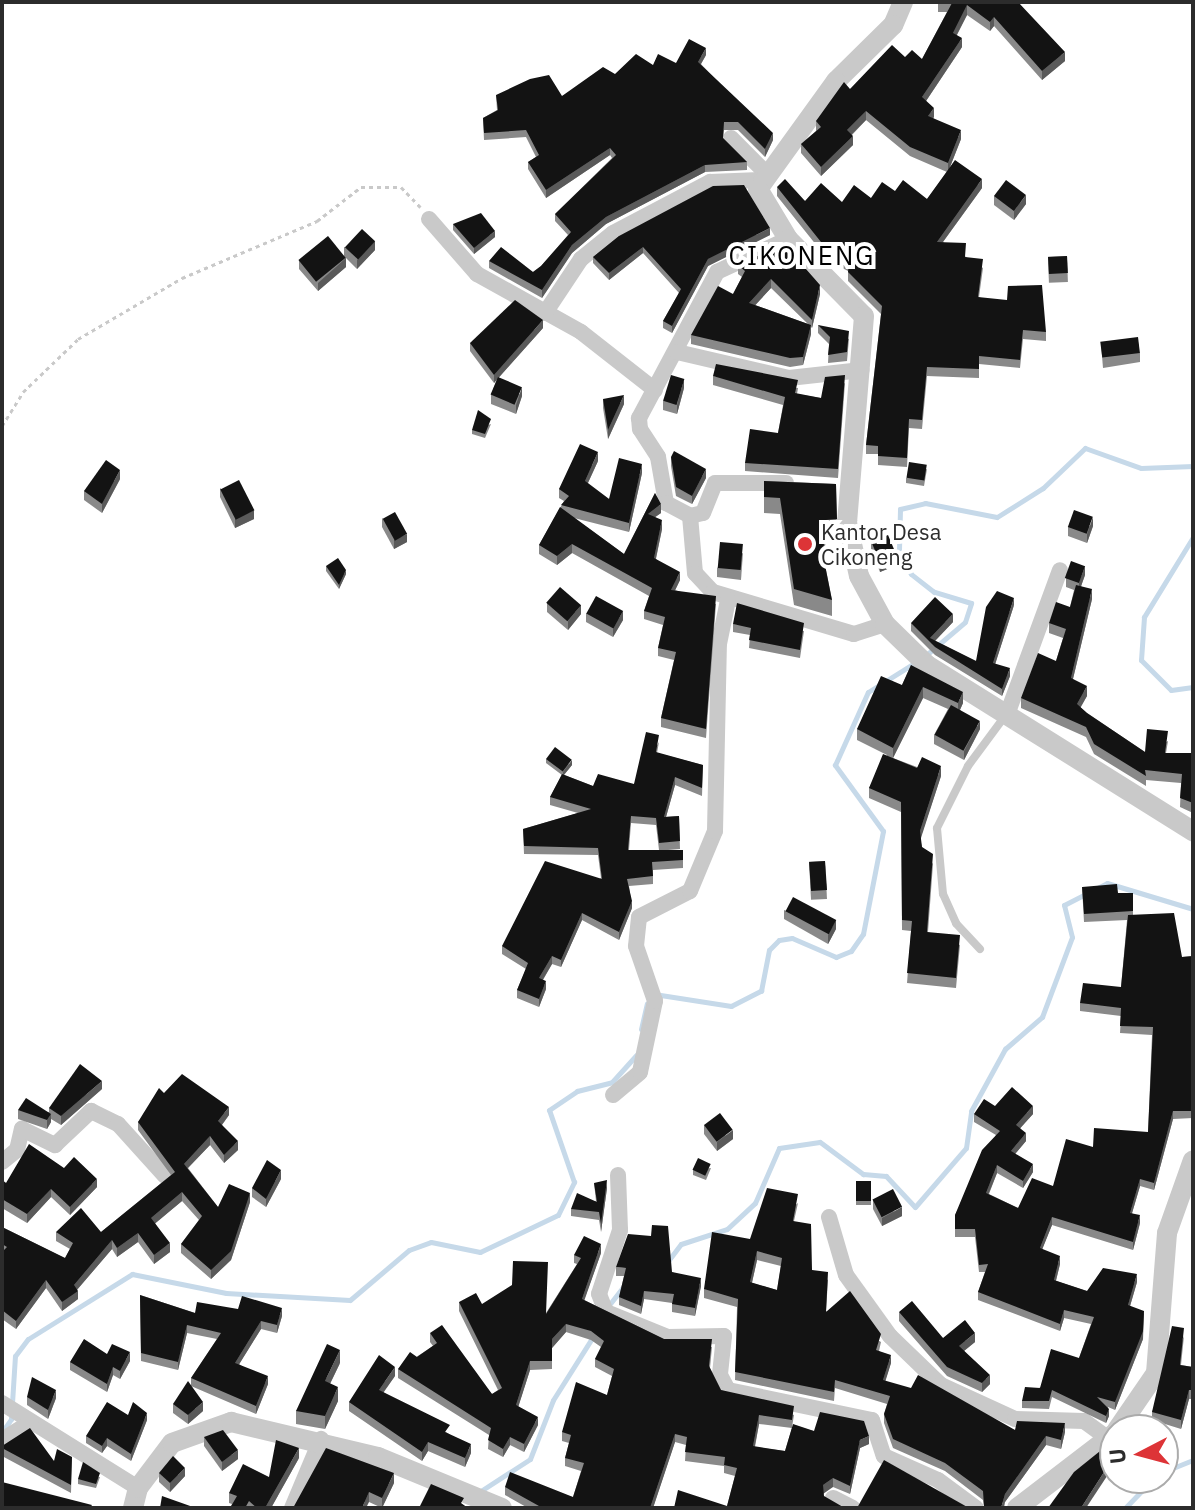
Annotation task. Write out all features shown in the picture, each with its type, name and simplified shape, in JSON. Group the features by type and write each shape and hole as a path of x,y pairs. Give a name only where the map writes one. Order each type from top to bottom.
{"street":[{"path":"545,313 581,259 645,213 710,182 762,176 794,146 818,105 893,25 903,2"},
{"path":"731,138 762,176 764,209 788,239 860,308 867,327 841,488 851,551 885,624 927,665 1008,712 1101,779 1193,831"},
{"path":"429,219 477,274 545,313 655,390"},
{"path":"788,239 717,272 655,390 640,429 658,457 666,503 690,516 703,513 715,483 807,485"},
{"path":"677,352 789,378 862,370"},
{"path":"690,516 695,573 728,600 854,634 885,624"},
{"path":"1008,712 1060,570"},
{"path":"613,1095 640,1072 655,1001 636,946 639,917 690,891 715,831 719,644 728,600"},
{"path":"2,1162 17,1150 22,1129 55,1145 91,1111 118,1124 165,1176"},
{"path":"1127,1414 1156,1373 1167,1233 1193,1160"},
{"path":"618,1175 620,1230 599,1294 606,1312 668,1337 724,1336 720,1375 728,1390 872,1420 884,1456 938,1480 976,1508"},
{"path":"829,1217 846,1275 890,1336 941,1385 1015,1419 1084,1421 1099,1429"},
{"path":"2,1403 138,1488"},
{"path":"2,1440 31,1422"},
{"path":"133,1508 138,1488 172,1443 218,1423 321,1439 502,1508"},
{"path":"292,1508 321,1439"},
{"path":"1017,1508 1099,1446"},
{"path":"833,1498 853,1508"}],"lane":[{"path":"980,949 956,923 943,894 937,828 968,766 1008,712"}],"path":[{"path":"2,426 23,392 78,339 182,278 317,221 361,187 401,187 429,219"}],"building":[{"path":"938,2 1018,2 1065,52 1042,71 994,17 990,22 967,5 953,33 962,38 922,97 934,108 928,116 961,130 948,163 910,147 866,111 847,130 853,136 821,167 801,144 821,127 816,121 844,82 850,89 892,45 905,57 912,50 922,59 952,3"},
{"path":"689,39 706,48 698,62 773,133 765,149 738,122 724,122 723,138 747,162 705,165 606,217 572,245 542,290 489,261 501,247 533,272 541,266 571,232 555,214 616,155 610,148 546,190 528,162 539,155 526,130 484,133 483,118 498,110 496,95 530,79 549,75 562,96 603,67 615,74 636,54 653,65 658,54 676,63"},
{"path":"955,160 982,179 937,242 966,243 965,257 983,259 978,297 1007,300 1008,286 1042,285 1046,332 1023,330 1020,360 979,356 979,369 927,367 922,420 909,419 907,458 878,456 878,446 866,445 882,306 848,272 849,263 829,252 777,187 785,179 805,201 821,183 842,202 854,185 871,198 882,182 895,191 903,180 927,199"},
{"path":"1006,180 1026,195 1014,211 994,196"},
{"path":"744,185 770,228 708,259 672,326 663,321 681,289 643,247 609,273 593,257 619,236 713,186"},
{"path":"481,213 495,231 474,248 453,224"},
{"path":"362,229 375,241 358,260 345,247"},
{"path":"328,236 346,258 316,282 298,260"},
{"path":"784,244 820,285 812,320 771,279 749,303 811,325 803,357 790,358 691,335 718,286 733,294 745,271 738,265"},
{"path":"1067,256 1068,273 1049,274 1048,257"},
{"path":"515,300 543,320 494,375 470,343"},
{"path":"818,325 849,331 847,352 828,355 830,337"},
{"path":"1138,337 1140,353 1102,358 1100,342"},
{"path":"716,364 798,380 795,393 821,398 825,377 845,375 838,469 745,463 750,429 778,433 785,397 713,376"},
{"path":"671,375 684,379 676,405 663,401"},
{"path":"498,377 522,387 515,405 491,394"},
{"path":"624,395 608,430 603,399"},
{"path":"478,410 491,419 485,434 472,430"},
{"path":"580,444 598,452 585,481 609,499 619,458 642,464 629,523 561,505 569,496 559,489"},
{"path":"674,451 706,469 692,496 676,487 671,457"},
{"path":"106,460 120,470 102,504 84,491"},
{"path":"909,462 927,465 924,481 906,478"},
{"path":"239,480 254,510 236,520 220,490"},
{"path":"764,481 836,484 837,519 826,520 823,555 832,600 794,589 780,498 764,497"},
{"path":"655,493 661,504 648,514 662,520 654,558 680,572 671,590 716,596 706,729 661,718 676,652 658,648 665,617 644,611 652,588 572,544 557,556 539,545 560,507 624,554"},
{"path":"1074,510 1093,517 1087,534 1068,527"},
{"path":"395,512 407,534 395,541 383,519"},
{"path":"888,535 897,556 880,563 871,542"},
{"path":"720,542 743,544 741,570 718,568"},
{"path":"338,558 346,570 339,585 326,566"},
{"path":"1071,561 1085,566 1079,583 1065,578"},
{"path":"1076,585 1092,589 1071,678 1087,686 1077,704 1145,752 1147,729 1168,731 1165,753 1193,753 1193,803 1180,798 1182,774 1145,770 1146,776 1094,744 1086,727 1021,698 1038,653 1056,661 1066,629 1049,623 1056,602 1070,607"},
{"path":"560,587 581,605 567,621 546,603"},
{"path":"997,591 1014,598 993,663 1010,668 1002,689 935,647 911,623 935,597 953,614 930,638 976,661 986,607"},
{"path":"596,596 623,611 613,629 586,613"},
{"path":"737,603 804,623 800,650 749,640 751,628 733,624"},
{"path":"911,665 963,692 958,703 923,687 893,748 857,729 881,676 902,685"},
{"path":"951,705 980,721 963,751 935,735"},
{"path":"646,732 659,735 656,752 703,765 702,788 675,777 664,817 679,816 680,841 659,843 656,818 631,816 628,850 683,850 683,860 652,862 653,876 627,879 632,901 619,932 582,913 561,960 552,956 539,978 546,981 539,999 517,990 528,963 502,946 545,861 602,879 598,848 524,846 523,829 591,809 550,797 562,774 593,786 598,774 634,784"},
{"path":"555,747 572,760 563,772 546,759"},
{"path":"883,754 917,768 922,757 941,766 920,831 922,847 933,854 927,932 960,935 956,978 907,973 912,921 902,920 901,802 869,788"},
{"path":"825,861 827,890 811,891 809,862"},
{"path":"1117,884 1118,893 1133,893 1133,911 1084,914 1082,887"},
{"path":"793,897 836,920 829,934 785,911"},
{"path":"1174,913 1182,957 1193,956 1193,1111 1173,1111 1154,1183 1140,1179 1130,1213 1140,1215 1133,1242 1052,1217 1040,1248 1060,1256 1054,1280 1087,1291 1103,1268 1137,1274 1128,1305 1144,1311 1143,1331 1115,1402 1097,1397 1109,1409 1107,1414 1102,1414 1052,1390 1049,1401 1022,1401 1025,1387 1040,1388 1051,1349 1079,1358 1094,1317 1064,1310 1060,1324 978,1292 988,1264 979,1265 975,1229 955,1229 955,1215 982,1150 1000,1131 974,1114 984,1099 995,1106 1012,1087 1033,1106 1016,1125 1026,1133 1011,1151 1033,1164 1023,1181 997,1165 986,1193 1018,1208 1032,1178 1053,1186 1066,1139 1093,1147 1094,1128 1148,1132 1153,1027 1120,1026 1121,1008 1080,1003 1083,983 1121,987 1128,915"},
{"path":"80,1064 102,1081 61,1116 49,1108"},
{"path":"182,1074 229,1107 218,1121 238,1141 224,1155 210,1136 184,1164 218,1207 229,1184 250,1193 231,1251 211,1270 181,1244 202,1216 182,1192 151,1218 170,1243 154,1255 138,1233 117,1248 112,1240 74,1285 78,1291 62,1302 46,1280 16,1321 2,1310 2,1252 7,1247 2,1244 2,1227 65,1258 73,1243 56,1232 81,1208 101,1232 175,1172 138,1122 159,1088 164,1093"},
{"path":"26,1098 51,1114 47,1120 18,1110"},
{"path":"720,1113 733,1130 717,1142 704,1125"},
{"path":"29,1144 64,1168 74,1157 97,1179 70,1207 51,1189 27,1214 2,1199 2,1180 6,1183"},
{"path":"698,1158 711,1164 705,1176 693,1170"},
{"path":"267,1160 281,1170 266,1199 252,1188"},
{"path":"607,1180 601,1224 599,1212 571,1209 577,1193 597,1202 594,1183"},
{"path":"856,1181 871,1181 871,1201 856,1201"},
{"path":"767,1188 798,1194 793,1221 811,1224 812,1270 828,1272 826,1312 850,1291 881,1334 876,1350 891,1355 883,1380 911,1388 918,1375 1015,1430 1017,1421 1065,1423 1061,1440 1046,1436 1005,1494 1001,1508 974,1508 984,1506 983,1491 945,1463 893,1439 884,1414 890,1396 835,1380 834,1392 735,1372 738,1299 704,1289 712,1232 750,1239","holes":["757,1251 782,1258 777,1290 750,1282"]},
{"path":"893,1189 902,1207 882,1217 873,1199"},
{"path":"652,1225 668,1226 672,1272 701,1278 695,1308 672,1304 674,1294 644,1291 641,1306 619,1297 626,1268 616,1267 628,1234 651,1236"},
{"path":"584,1236 601,1244 582,1299 664,1339 712,1339 709,1366 721,1390 794,1406 792,1420 759,1415 753,1446 785,1451 793,1424 814,1431 820,1412 864,1421 869,1436 860,1440 850,1486 833,1478 823,1485 824,1496 843,1508 674,1508 678,1490 727,1506 737,1468 724,1465 725,1457 685,1452 687,1437 675,1434 650,1508 538,1508 505,1487 510,1472 573,1497 584,1463 565,1458 571,1435 562,1432 576,1382 607,1395 614,1369 595,1359 604,1341 591,1331 566,1324 552,1339 552,1361 530,1361 516,1405 538,1417 524,1444 510,1437 503,1449 488,1440 491,1428 398,1369 410,1352 417,1357 437,1343 430,1333 442,1325 492,1394 502,1388 459,1302 476,1293 482,1304 512,1285 513,1261 548,1262 546,1314 581,1258 574,1255"},
{"path":"140,1295 195,1313 197,1302 238,1309 242,1296 282,1308 277,1325 261,1321 235,1363 268,1376 256,1406 191,1378 221,1333 187,1325 178,1362 141,1353"},
{"path":"912,1301 943,1338 965,1320 975,1333 959,1346 990,1375 982,1383 947,1367 899,1312"},
{"path":"1172,1326 1184,1328 1180,1365 1193,1367 1193,1390 1189,1390 1181,1420 1179,1414 1152,1412"},
{"path":"84,1339 107,1354 112,1344 130,1352 120,1371 113,1367 107,1384 70,1362"},
{"path":"327,1344 340,1350 325,1381 338,1387 325,1416 296,1411"},
{"path":"379,1355 395,1367 379,1390 450,1425 445,1432 471,1444 465,1458 428,1442 422,1452 349,1402"},
{"path":"32,1377 56,1390 48,1410 27,1397"},
{"path":"188,1381 203,1402 188,1415 173,1404"},
{"path":"107,1402 128,1415 133,1402 147,1413 131,1454 107,1438 102,1446 86,1436"},
{"path":"30,1428 54,1461 57,1449 72,1457 71,1485 2,1448"},
{"path":"223,1430 238,1450 222,1462 204,1437"},
{"path":"276,1440 299,1448 265,1508 257,1508 249,1501 245,1508 230,1508 237,1496 229,1493 243,1464 269,1477"},
{"path":"326,1448 394,1473 382,1498 369,1492 362,1508 293,1508"},
{"path":"1099,1452 1099,1480 1081,1508 1048,1508 1074,1472"},
{"path":"173,1456 185,1468 170,1483 159,1473"},
{"path":"884,1460 969,1508 857,1508"},
{"path":"83,1462 100,1473 96,1484 78,1479"},
{"path":"2,1482 92,1505 90,1508 2,1508"},
{"path":"431,1484 464,1498 461,1503 468,1508 419,1508"},
{"path":"162,1496 193,1507 160,1508"}],"waterway":[{"path":"925,656 965,622 971,603 934,592 911,574 899,550 900,509 925,503 997,517 1043,488 1085,448 1141,468 1193,466"},
{"path":"1193,537 1144,617 1141,660 1171,690 1193,687"},
{"path":"654,994 731,1006 761,991 769,950 779,940 792,938 836,957 851,951 863,934 883,831 835,765 868,692 913,664"},
{"path":"668,1261 681,1244 727,1229 755,1203 779,1148 820,1142 863,1174 886,1176 915,1207 966,1148 971,1111 1005,1049 1042,1017 1072,937 1064,905 1107,883 1193,909"},
{"path":"641,1029 647,1004"},
{"path":"2,1432 11,1419 15,1356 28,1339 132,1274 226,1293 350,1300 409,1250 431,1242 480,1252 558,1215 574,1182 549,1110 577,1091 612,1082 636,1055"},
{"path":"609,1305 627,1282"},
{"path":"476,1494 530,1459 553,1400 594,1335"},
{"path":"1179,1466 1193,1460"},
{"path":"1125,1508 1139,1494"}],"place":[{"name":"Kantor Desa Cikoneng","path":"805,544"}],"district":[{"name":"CIKONENG","path":"802,256"}]}
